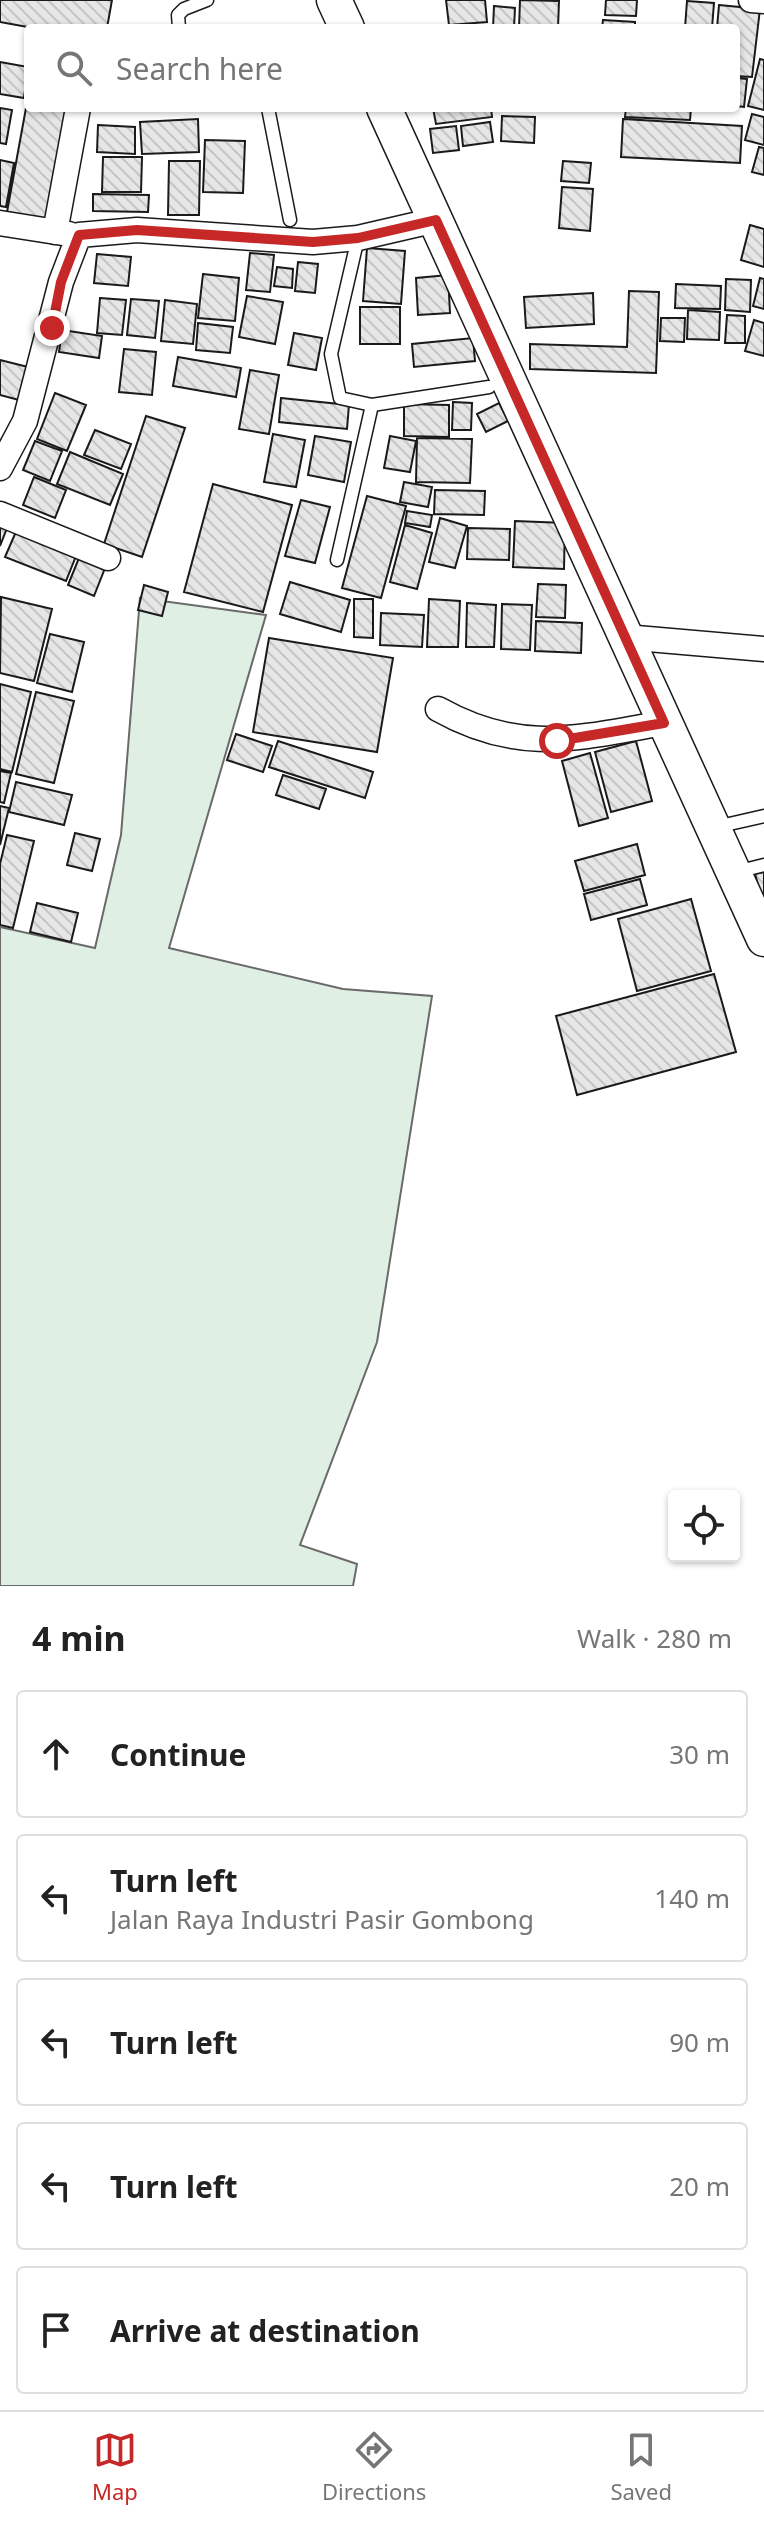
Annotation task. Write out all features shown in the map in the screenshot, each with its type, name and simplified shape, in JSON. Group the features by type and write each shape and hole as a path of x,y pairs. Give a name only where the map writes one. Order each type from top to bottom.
{"main road":[{"path":"334,0 345,24"},
{"path":"386,112 710,828 748,869 764,939"}],"street":[{"path":"751,0 764,1"},
{"path":"0,468 25,421 61,282 78,112"},
{"path":"0,223 67,233 137,230 313,242 358,238 436,220"},
{"path":"0,514 108,558"},
{"path":"625,637 764,649"},
{"path":"438,709 475,728 497,735 557,741 664,723"}],"lane":[{"path":"179,24 178,15 184,9 207,0"},
{"path":"269,112 290,220"},
{"path":"358,238 331,354 340,398 372,405 489,387"},
{"path":"337,560 372,405"},
{"path":"710,828 764,816"}],"green space":[{"path":"140,598 266,615 169,948 343,989 432,996 377,1342 300,1545 357,1564 353,1586 0,1586 0,927 95,948 121,835"}],"building":[{"path":"0,0 112,0 108,24 24,26 0,22"},
{"path":"446,0 485,0 487,22 449,24"},
{"path":"520,0 559,1 558,24 519,24"},
{"path":"606,0 637,0 636,16 605,15"},
{"path":"687,1 714,3 712,24 685,24"},
{"path":"719,5 760,9 752,77 740,76 740,24 717,24"},
{"path":"494,6 515,8 514,24 493,24"},
{"path":"603,20 635,22 635,24 602,24"},
{"path":"760,59 764,60 764,110 748,106"},
{"path":"0,62 24,66 24,98 0,94"},
{"path":"740,78 747,79 744,107 740,106"},
{"path":"0,108 12,110 6,144 0,143"},
{"path":"25,112 65,112 46,219 7,212"},
{"path":"434,112 491,112 492,117 436,124"},
{"path":"626,112 691,112 690,120 625,117"},
{"path":"752,114 764,117 764,145 745,140"},
{"path":"502,116 535,117 534,143 501,141"},
{"path":"198,119 199,152 142,154 140,122"},
{"path":"623,119 742,126 740,163 621,157"},
{"path":"490,122 493,142 463,146 461,126"},
{"path":"98,125 135,127 135,154 97,152"},
{"path":"456,126 459,150 433,153 430,129"},
{"path":"205,140 245,141 243,193 203,192"},
{"path":"759,147 764,148 764,175 752,172"},
{"path":"103,157 142,157 141,192 102,192"},
{"path":"0,160 14,163 6,207 0,206"},
{"path":"169,161 200,161 199,215 168,215"},
{"path":"563,161 591,163 589,183 561,181"},
{"path":"562,187 593,189 590,231 559,228"},
{"path":"93,194 149,195 148,212 93,211"},
{"path":"750,225 764,229 764,267 741,260"},
{"path":"367,248 405,251 401,304 363,301"},
{"path":"250,253 274,255 270,292 246,290"},
{"path":"97,254 131,257 128,286 94,283"},
{"path":"298,262 318,264 315,293 295,291"},
{"path":"277,267 293,269 292,288 274,286"},
{"path":"203,274 239,278 235,321 198,318"},
{"path":"448,275 450,313 418,315 416,278"},
{"path":"760,278 764,279 764,309 753,306"},
{"path":"726,279 751,280 750,312 725,310"},
{"path":"676,284 721,286 720,309 675,308"},
{"path":"629,291 659,292 656,373 530,369 530,344 627,347"},
{"path":"593,293 594,324 526,328 524,297"},
{"path":"247,296 283,302 275,344 239,337"},
{"path":"100,298 126,300 122,335 97,333"},
{"path":"131,299 159,301 155,338 127,335"},
{"path":"165,300 197,304 193,344 161,341"},
{"path":"360,307 400,307 400,344 360,344"},
{"path":"688,310 720,312 719,340 687,339"},
{"path":"727,315 745,316 745,343 725,343"},
{"path":"661,318 685,318 684,342 660,341"},
{"path":"754,320 764,323 764,356 745,351"},
{"path":"198,323 233,327 230,353 196,350"},
{"path":"62,330 102,336 99,358 59,352"},
{"path":"294,333 322,338 316,370 288,365"},
{"path":"473,338 475,361 414,367 412,344"},
{"path":"124,349 156,352 152,395 119,392"},
{"path":"178,357 241,368 236,397 173,386"},
{"path":"0,360 28,367 19,400 0,395"},
{"path":"250,370 279,375 269,434 239,429"},
{"path":"55,393 86,405 67,451 37,439"},
{"path":"281,398 349,405 347,429 279,422"},
{"path":"453,402 472,403 471,430 452,430"},
{"path":"499,403 508,421 486,432 477,414"},
{"path":"404,404 449,405 449,437 404,436"},
{"path":"146,416 185,428 142,557 104,544"},
{"path":"95,430 131,444 121,469 84,455"},
{"path":"273,434 305,440 296,487 264,482"},
{"path":"315,436 351,442 344,482 308,475"},
{"path":"390,436 416,441 410,472 384,468"},
{"path":"417,438 472,439 470,483 416,482"},
{"path":"35,441 62,451 50,481 23,470"},
{"path":"70,452 123,474 110,505 57,484"},
{"path":"34,477 66,490 55,518 23,505"},
{"path":"404,482 432,487 428,507 400,502"},
{"path":"213,484 292,505 263,612 184,592"},
{"path":"435,490 485,491 484,515 434,514"},
{"path":"367,496 406,506 381,598 342,588"},
{"path":"301,500 330,507 315,563 285,556"},
{"path":"407,511 432,515 430,527 405,523"},
{"path":"440,518 467,526 455,568 429,562"},
{"path":"0,520 9,523 0,546"},
{"path":"515,521 565,523 564,569 513,567"},
{"path":"405,525 432,533 417,589 390,582"},
{"path":"18,527 78,551 66,581 5,557"},
{"path":"468,528 510,529 509,560 467,559"},
{"path":"81,553 107,563 94,596 68,585"},
{"path":"290,582 350,600 341,632 280,614"},
{"path":"538,584 566,585 565,618 536,617"},
{"path":"144,585 168,592 162,616 138,610"},
{"path":"1,597 52,609 34,681 0,673"},
{"path":"354,599 373,599 373,638 354,637"},
{"path":"429,599 460,601 458,647 427,647"},
{"path":"467,603 496,605 494,647 466,647"},
{"path":"502,604 532,605 530,650 501,649"},
{"path":"381,613 424,615 422,647 380,645"},
{"path":"536,621 582,623 581,653 535,651"},
{"path":"50,634 84,642 72,692 37,683"},
{"path":"269,638 393,658 377,752 253,732"},
{"path":"0,684 31,692 12,772 0,769"},
{"path":"36,692 74,701 54,783 16,774"},
{"path":"236,734 272,746 263,772 227,760"},
{"path":"278,741 373,772 365,798 269,767"},
{"path":"636,741 652,801 611,812 595,752"},
{"path":"590,753 608,818 579,826 562,761"},
{"path":"0,771 11,773 4,803 0,802"},
{"path":"283,775 326,789 319,809 276,795"},
{"path":"16,782 72,795 64,825 9,812"},
{"path":"0,806 9,808 0,845"},
{"path":"75,833 100,839 92,871 67,865"},
{"path":"7,835 34,841 13,928 0,925 0,864"},
{"path":"637,844 645,875 584,891 575,861"},
{"path":"764,872 764,906 755,874"},
{"path":"640,879 647,905 591,920 584,894"},
{"path":"691,899 711,971 637,991 618,919"},
{"path":"37,903 78,913 71,942 30,932"},
{"path":"714,974 736,1052 577,1095 556,1016"}],"route":[{"path":"52,328 61,282 79,235 137,230 313,242 358,238 436,220 664,723 557,741"}]}
